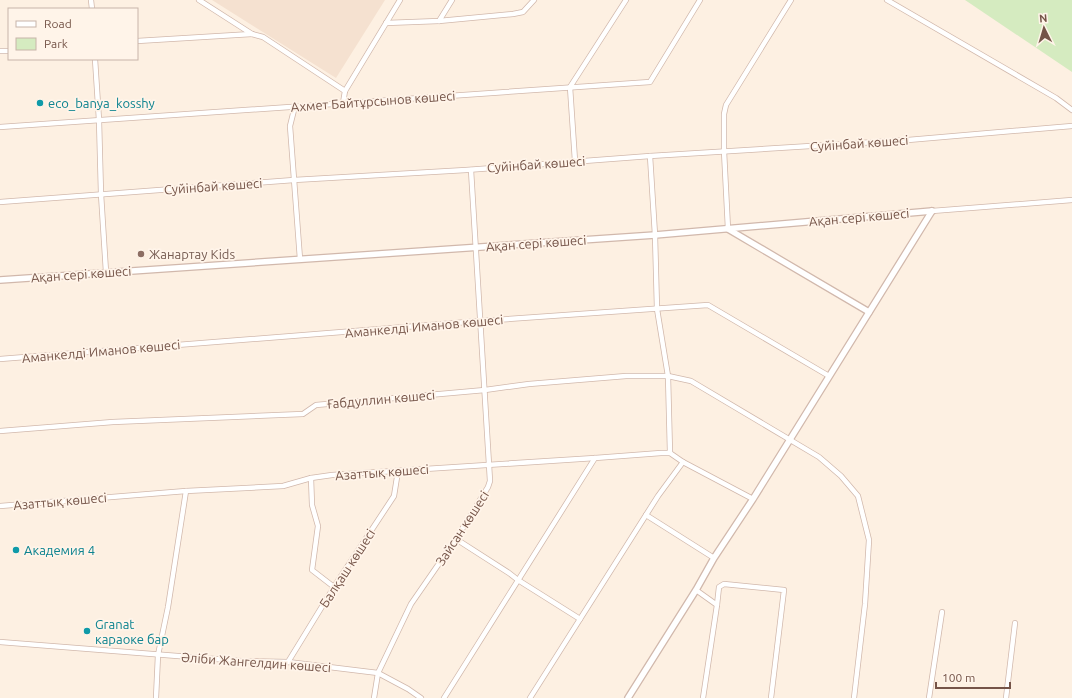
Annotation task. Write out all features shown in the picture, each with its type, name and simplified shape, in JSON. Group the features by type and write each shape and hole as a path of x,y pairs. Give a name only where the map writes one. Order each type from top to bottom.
{"street":[{"path":"199,0 252,34 263,38 345,91"},
{"path":"343,103 345,91 400,0"},
{"path":"438,21 452,0"},
{"path":"386,23 438,21 513,14 523,12 534,0"},
{"path":"575,161 570,87 626,0"},
{"name":"Ахмет Байтұрсынов көшесі","path":"0,126 650,82 700,0"},
{"path":"791,0 726,105 724,114 724,151 728,229 869,312"},
{"path":"887,0 1049,94 1072,110"},
{"path":"138,41 252,34"},
{"path":"95,60 106,272"},
{"path":"295,106 290,126 300,259"},
{"name":"Суйінбай көшесі","path":"0,202 294,180 471,170 575,161 908,140 1072,126"},
{"path":"650,156 655,235 657,309 668,376 670,453 683,462 753,499"},
{"name":"Зайсан көшесі","path":"374,698 378,673 410,604 456,540 488,487 490,481 471,170"},
{"name":"Ақан сері көшесі","path":"0,280 655,235 1072,200"},
{"path":"628,698 932,211"},
{"name":"Аманкелді Иманов көшесі","path":"0,359 480,321 708,305 829,376"},
{"name":"Ғабдуллин көшесі","path":"0,431 113,422 303,414 316,405 626,376 668,376 691,381 819,457 841,476 858,496 869,540 865,604 854,698"},
{"name":"Азаттық көшесі","path":"0,506 186,491 283,486 311,478 332,475 595,458 662,452 670,453"},
{"path":"444,698 595,458"},
{"path":"530,698 646,515 683,462"},
{"name":"Балқаш көшесі","path":"288,662 334,587 394,496 398,471"},
{"path":"311,478 312,505 318,526 312,570 334,587"},
{"path":"156,698 158,655 168,607 186,491"},
{"path":"646,515 714,558"},
{"path":"456,540 580,619"},
{"path":"703,698 719,586 724,584 784,590 771,698"},
{"path":"696,590 717,605"},
{"path":"929,698 942,612"},
{"path":"1006,698 1015,623"},
{"name":"Әліби Жангелдин көшесі","path":"0,642 241,661 288,662 378,673"},
{"path":"378,673 422,698"}],"shaded area":[{"path":"212,0 385,0 336,78"}],"green space":[{"path":"965,0 1072,0 1072,72"}],"place":[{"name":"eco_banya_kosshy","path":"40,103"},
{"name":"Жанартау Kids","path":"141,254"},
{"name":"Академия 4","path":"16,550"},
{"name":"Granat караоке бар","path":"87,631"}]}
